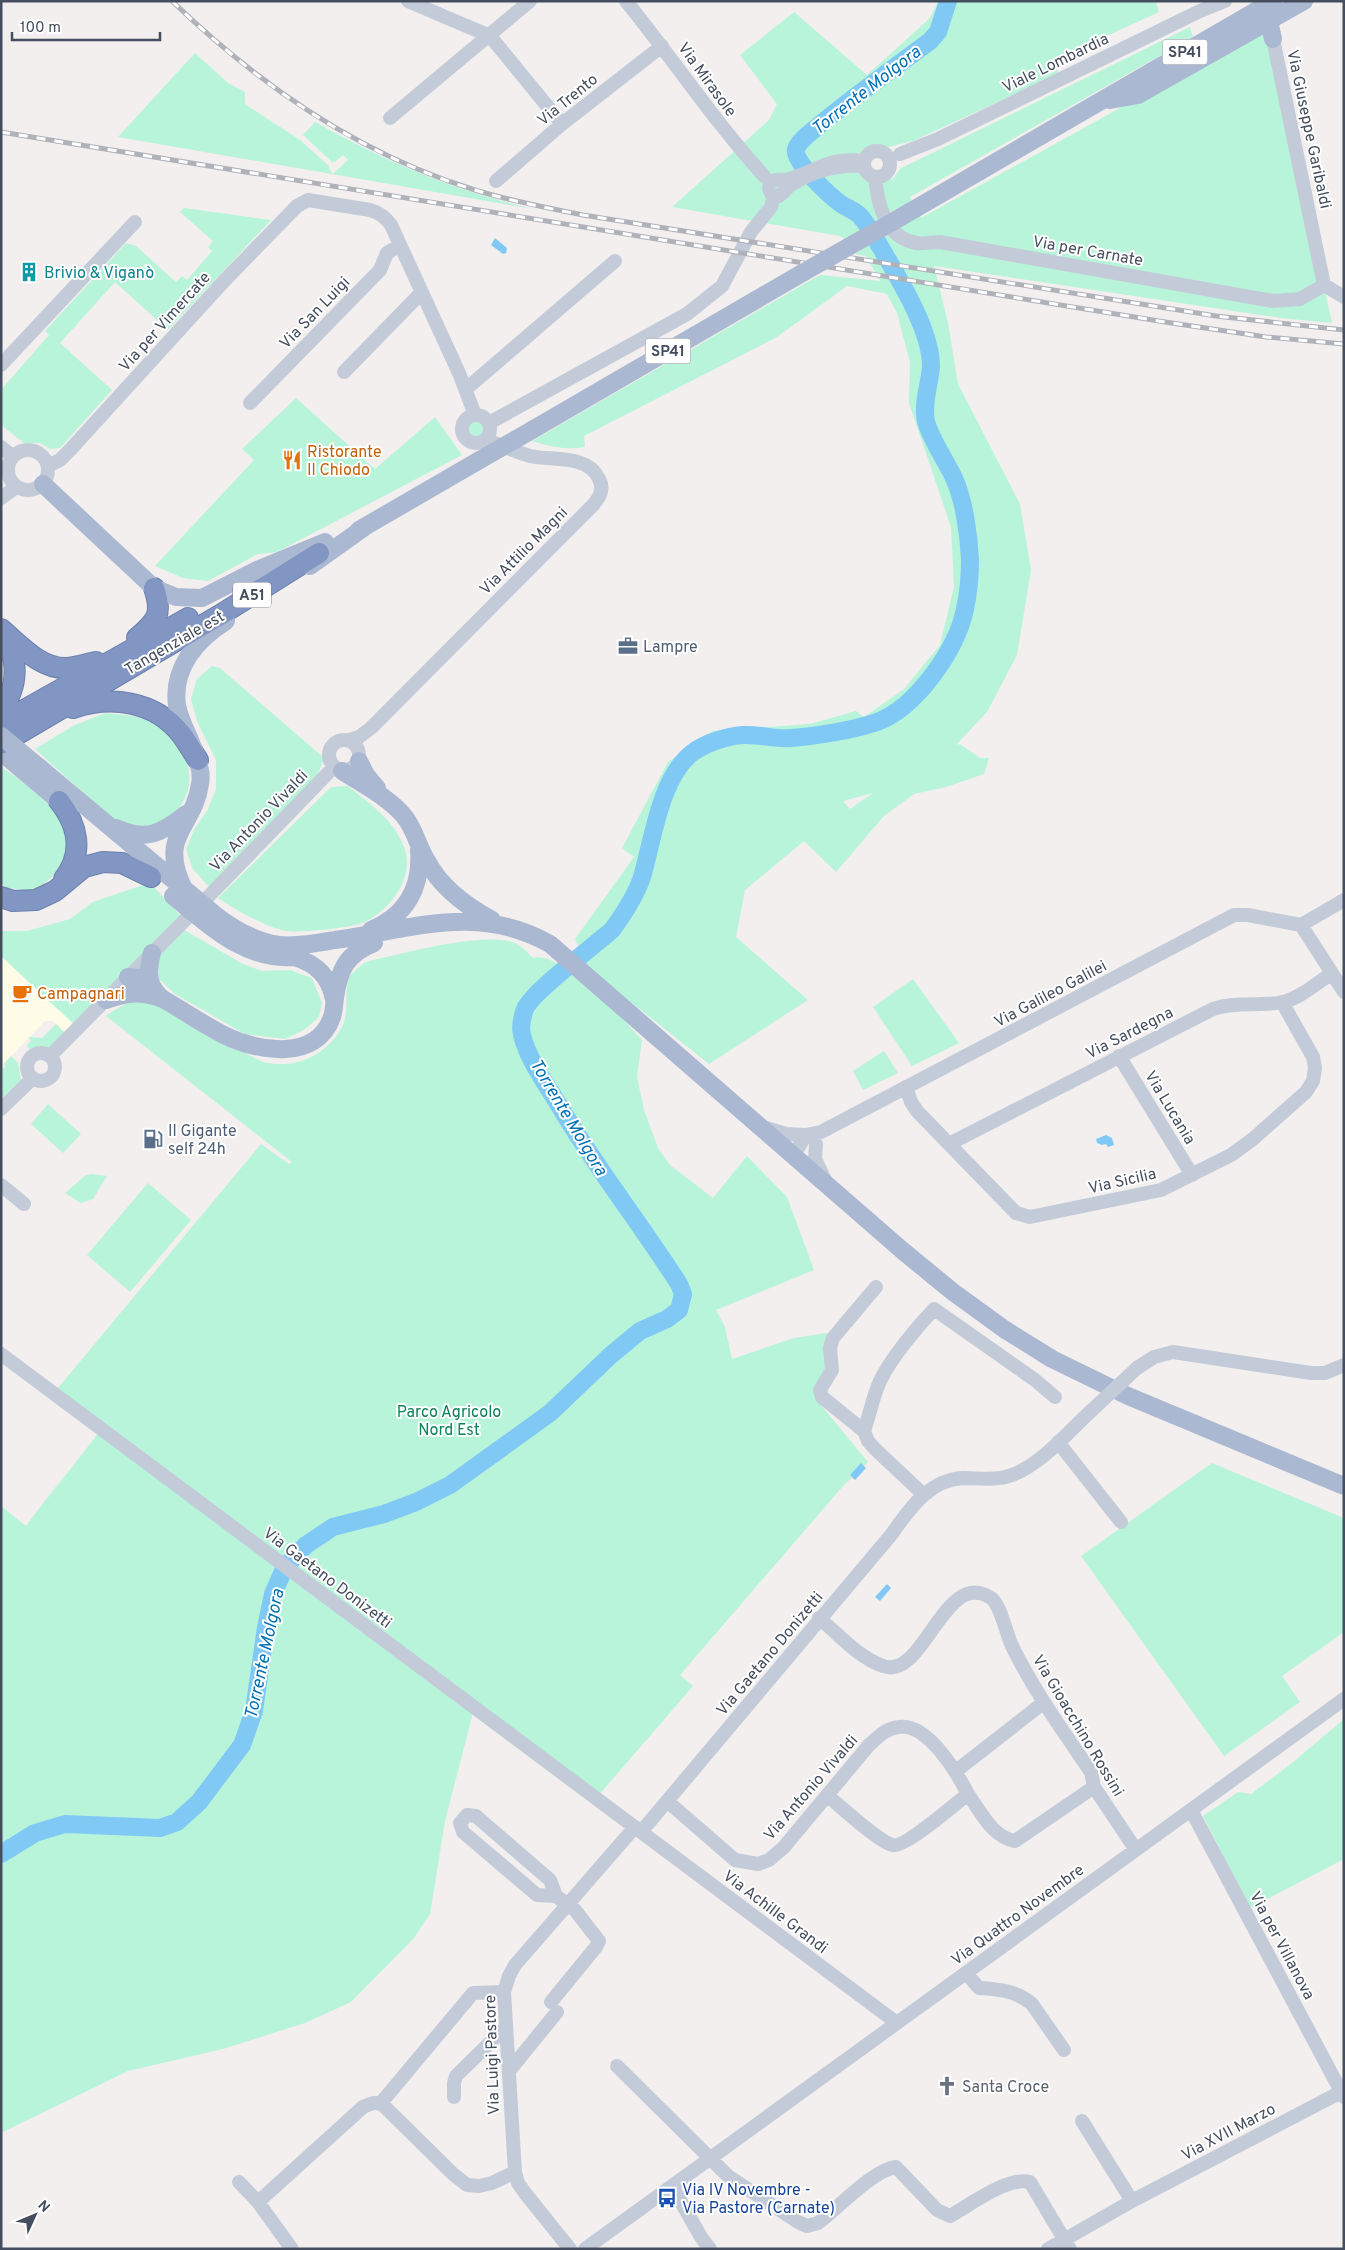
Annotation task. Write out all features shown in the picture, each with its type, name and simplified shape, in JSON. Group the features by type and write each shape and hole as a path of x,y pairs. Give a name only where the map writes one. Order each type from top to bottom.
{"highway":[{"name":"Tangenziale est","path":"1,723 114,658 214,604 319,553"},
{"name":"Tangenziale est","path":"1,744 220,615 319,553"},
{"path":"1,629 39,660 53,666 68,668 114,658 154,623 157,616 158,601 154,588"},
{"path":"1,632 12,652 15,668 15,681 11,694 1,710"},
{"path":"48,717 81,705 98,702 122,702 143,706 171,723 198,760"},
{"path":"55,891 72,868 77,847 72,820 59,801"},
{"path":"1,897 12,901 36,900 55,891 84,867 104,862 128,865 151,877"}],"main road":[{"name":"SP41","path":"319,553 1273,1"},
{"path":"1097,102 1138,95 1304,1"},
{"path":"1269,21 1273,39"},
{"path":"43,484 154,588 176,597 192,599 207,596 257,570 369,524"},
{"path":"184,890 177,875 174,857 176,838 198,796 201,782 198,760 180,716 176,697 181,672 194,646 219,626 261,601 369,524"},
{"path":"1,736 59,801 222,936 248,950 285,952 374,944 429,934 487,931 516,934 550,944"},
{"path":"1,752 33,771 103,822 184,890 233,928 311,964 322,972 330,984 334,1000"},
{"path":"359,757 366,775 404,816 432,869 451,892 474,911 499,924 532,934 550,944 953,1292 1004,1329 1052,1358 1128,1396 1344,1486"},
{"path":"338,769 389,802"},
{"path":"103,822 133,834 146,835 168,828 190,811"},
{"path":"353,938 384,925 400,911 409,899 419,874 418,844"},
{"path":"285,952 430,924 461,921 499,924"},
{"path":"128,977 225,1036 242,1043 267,1048 291,1049 313,1042 322,1034 331,1020 338,981 344,965 358,950 374,944"},
{"path":"152,953 148,972 152,992"},
{"path":"106,1000 121,994 152,992"}],"street":[{"path":"408,1 490,36 562,124"},
{"path":"390,118 530,1"},
{"name":"Via Mirasole","path":"626,1 662,46 710,113 770,185"},
{"name":"Viale Lombardia","path":"871,173 887,172 888,159 938,139 1200,11 1226,1"},
{"name":"Via Giuseppe Garibaldi","path":"1273,39 1324,285"},
{"name":"Via Trento","path":"496,181 562,124 662,46"},
{"path":"871,173 867,155 874,151 888,159"},
{"path":"489,423 706,302 722,286 751,232 771,207 770,185 791,181 843,159 871,173"},
{"name":"Via per Carnate","path":"871,173 881,209 888,225 904,239 914,242 940,242 1273,301 1300,299 1324,285"},
{"name":"Via per Vimercate","path":"48,466 60,460 70,450 224,281 297,206 308,200 379,213 391,225 400,245"},
{"path":"1,365 135,222"},
{"path":"400,245 466,389 475,415"},
{"name":"Via San Luigi","path":"250,403 380,270 387,253 400,245"},
{"path":"466,389 615,260"},
{"path":"1324,285 1344,297"},
{"path":"344,372 422,292"},
{"path":"475,415 483,416 489,423 491,432 487,440 473,443 464,438 462,433 463,423 466,419 475,415"},
{"name":"Via Attilio Magni","path":"349,740 371,728 594,504 601,494 602,484 589,466 576,461 529,456 487,440"},
{"path":"1,447 13,457"},
{"path":"31,450 42,456 48,466 48,476 43,484 30,491 16,487 10,479 8,470 13,457 19,452 31,450"},
{"path":"1,498 16,487"},
{"name":"Via Attilio Magni","path":"359,757 371,728"},
{"path":"339,740 349,740 356,745 359,757 352,769 338,769 329,756 332,746 339,740"},
{"name":"Via Antonio Vivaldi","path":"208,897 338,769"},
{"path":"1344,900 1301,926 1344,992"},
{"name":"Via Galileo Galilei","path":"794,1155 809,1150 814,1137 1234,915 1248,915 1301,926"},
{"path":"50,1056 187,918"},
{"name":"Via Sardegna","path":"948,1144 1213,1009 1234,1004 1282,1002 1331,974"},
{"name":"Via Sicilia","path":"906,1087 911,1102 917,1111 1016,1213 1030,1217 1152,1193 1231,1155 1253,1139 1306,1092 1313,1081 1315,1068 1313,1057 1282,1002"},
{"path":"43,1053 50,1056 56,1068 52,1076 45,1081 33,1078 27,1066 31,1057 43,1053"},
{"name":"Via Lucania","path":"1120,1056 1192,1175"},
{"path":"1,1109 33,1078"},
{"path":"760,1126 786,1134 814,1137 815,1158 827,1184"},
{"path":"1,1185 24,1204"},
{"path":"876,1287 833,1338 830,1348 832,1370 820,1390 822,1397 864,1431 868,1441 875,1449 922,1494"},
{"path":"864,1431 880,1381 886,1369 920,1324 934,1309 1035,1380 1055,1397"},
{"name":"Via Gaetano Donizetti","path":"1,1354 638,1829 667,1801 819,1618 891,1536 922,1494 946,1482 960,1478 998,1478 1012,1475 1038,1459 1137,1368 1154,1357 1173,1352 1311,1373 1325,1373 1344,1365"},
{"path":"1058,1442 1121,1522"},
{"name":"Via Gioacchino Rossini","path":"819,1618 869,1659 885,1667 895,1667 907,1662 945,1612 959,1599 968,1594 981,1594 992,1599 998,1607 1012,1646 1031,1684 1091,1772 1094,1787 1136,1850"},
{"path":"956,1772 1044,1703"},
{"name":"Via Quattro Novembre","path":"585,2249 1191,1810 1343,1703"},
{"name":"Via Antonio Vivaldi","path":"667,1801 735,1860 758,1864 769,1860 784,1847 869,1744 885,1731 900,1726 913,1729 928,1739 956,1772 968,1794 992,1828 1004,1839 1015,1841 1094,1787"},
{"path":"828,1796 881,1839 893,1846 899,1845 920,1831 968,1794"},
{"name":"Via per Villanova","path":"1191,1810 1342,2095"},
{"path":"509,2071 596,1948 599,1941 568,1904 556,1896 537,1896 463,1832 460,1823 467,1815 476,1816 550,1880 556,1896"},
{"name":"Via Luigi Pastore","path":"570,2249 525,2193 518,2183 515,2172 504,1992 509,1976 516,1965 568,1904 638,1829"},
{"name":"Via Achille Grandi","path":"638,1829 897,2023"},
{"path":"512,1873 524,1858"},
{"path":"966,1973 979,1988 1012,1992 1025,1998 1032,2004 1064,2050"},
{"path":"381,2103 473,1993 504,1992"},
{"path":"454,2097 456,2076 506,2027"},
{"path":"616,2066 728,2176 807,2226 818,2223 886,2168 896,2167 902,2171 937,2210 950,2216 1010,2183 1022,2180 1030,2182 1067,2244"},
{"name":"Via XVII Marzo","path":"1048,2249 1067,2244 1132,2202 1342,2095"},
{"path":"258,2202 363,2107 372,2103 381,2103 442,2161 453,2174 467,2185 479,2186 492,2183 515,2172"},
{"path":"1082,2121 1132,2202"},
{"path":"239,2182 258,2202 292,2249"},
{"path":"672,2186 700,2237 710,2249"}],"shaded area":[{"path":"1,956 75,1025 66,1034 53,1021 45,1021 1,1067"}],"green space":[{"name":"Parco Agricolo Nord Est","path":"939,1 1156,1 1159,12 1052,61 1059,74 913,141 868,152 864,156 862,170 871,181 880,183 889,177 892,180 901,168 1190,27 1193,37 910,197 921,218 1138,98 1268,31 1332,323 1281,318 934,266 948,323 958,384 1020,504 1031,570 1017,655 987,712 956,745 960,744 980,758 989,758 984,774 946,787 914,794 884,816 836,872 804,841 745,890 736,937 808,1000 709,1064 632,1003 619,1015 642,1040 637,1077 644,1110 658,1148 670,1165 713,1198 747,1156 787,1197 814,1270 716,1310 725,1327 732,1359 794,1338 827,1333 837,1351 816,1399 868,1462 843,1486 680,1675 693,1686 598,1796 474,1709 445,1821 430,1914 414,1938 351,2002 305,2023 223,2049 128,2071 1,2133 1,1506 26,1526 74,1462 44,1503 104,1426 58,1388 261,1144 289,1164 292,1162 106,1016 129,1003 143,1001 161,1008 258,1060 276,1064 287,1064 309,1058 336,1037 344,1021 350,975 364,963 445,944 465,941 501,940 517,944 533,958 545,958 563,968 583,955 575,939 634,857 622,848 668,762 713,731 810,724 856,711 864,717 904,689 940,645 954,587 951,527 909,403 910,362 897,313 887,294 847,286 777,337 584,436 585,447 558,447 532,441 820,275 880,281 866,256 855,254 861,250 840,236 672,207 769,120 777,104 740,55 794,12 867,75 929,19","holes":["873,793 850,809 843,801"]},
{"path":"195,53 228,83 245,92 245,104 300,140 329,166 333,174 348,160 343,155 335,162 332,162 303,135 315,122 368,150 421,174 504,202 533,209 118,137"},
{"path":"184,208 271,220 168,330 115,282 60,343 112,390 60,448 50,449 40,443 24,443 1,425 1,390 49,335 45,331 126,243 136,246 176,282 182,276 187,280 212,251 208,247 213,241 180,212"},
{"path":"296,398 375,469 435,417 462,455 277,552 258,554 208,581 183,578 155,566 254,460 242,449"},
{"path":"476,422 481,424 483,429 481,434 476,436 471,434 469,429 471,424"},
{"path":"212,666 220,668 324,758 317,777 210,888 192,868 186,849 195,828 207,811 216,789 216,760 197,721 191,699 197,679"},
{"path":"105,713 132,716 157,724 172,737 183,754 189,774 187,793 180,807 162,826 119,825 35,749 73,726"},
{"path":"1,767 41,794 55,808 69,842 64,862 52,877 35,891 7,888 1,883"},
{"path":"348,786 394,828 400,837 407,858 406,870 398,892 382,911 356,925 313,931 286,931 260,922 218,898 331,787"},
{"path":"140,886 153,886 180,915 75,1025 1,956 1,931 27,931 70,919 93,902"},
{"path":"184,930 243,964 262,971 290,970 312,978 322,1003 319,1017 304,1030 285,1039 245,1034 175,994 159,979 157,958"},
{"path":"913,979 959,1043 912,1066 873,1007"},
{"path":"56,1024 66,1034 49,1051 34,1051 28,1048 27,1045 31,1041 29,1037 42,1038"},
{"path":"884,1051 898,1073 863,1090 853,1071"},
{"path":"11,1056 18,1063 21,1080 1,1099 1,1071"},
{"path":"48,1104 81,1134 63,1153 31,1124"},
{"path":"86,1175 107,1176 93,1199 81,1203 65,1193"},
{"path":"148,1183 191,1220 130,1292 87,1255"},
{"path":"1212,1463 1344,1518 1344,1632 1282,1676 1300,1702 1224,1756 1081,1556"},
{"path":"1344,1719 1344,1859 1250,1908 1203,1816 1238,1792 1251,1794 1292,1763"}],"water":[{"path":"495,238 507,248 506,253 503,254 491,245"},
{"path":"1106,1135 1112,1138 1114,1145 1108,1147 1106,1144 1097,1143 1096,1139"},
{"path":"861,1463 866,1468 855,1480 850,1475"},
{"path":"887,1584 891,1588 880,1601 875,1597"}],"waterway":[{"name":"Torrente Molgora","path":"1,1854 35,1833 65,1824 160,1828 177,1822 199,1802 242,1745 254,1711 266,1627 273,1594 285,1567 306,1545 333,1527 384,1514 416,1502 450,1485 550,1413 611,1355 640,1331 667,1319 679,1310 683,1294 679,1284 586,1148 537,1070 528,1053 522,1035 522,1018 530,1001 612,930 625,911 642,877 665,793 681,764 692,753 723,738 749,735 774,738 802,737 868,725 892,715 920,691 933,675 944,659 961,625 969,585 970,560 968,540 963,506 957,485 930,434 926,421 926,400 931,366 926,337 905,289 867,224 859,215 841,204 821,186 806,170 796,154 796,149 804,138 862,91 930,41 938,32 948,1"}],"railway":[{"path":"172,1 240,61 312,114 351,137 391,157 432,175 488,194 583,215 1216,316 1344,330"},
{"path":"1,132 1165,322 1266,337 1344,344"}],"place":[{"name":"Brivio & Viganò","path":"29,272"},
{"name":"Ristorante Il Chiodo","path":"292,460"},
{"name":"Lampre","path":"628,646"},
{"name":"Campagnari","path":"22,993"},
{"name":"Il Gigante self 24h","path":"153,1139"},
{"name":"Santa Croce","path":"947,2086"},
{"name":"Via IV Novembre - Via Pastore (Carnate)","path":"667,2198"}]}
